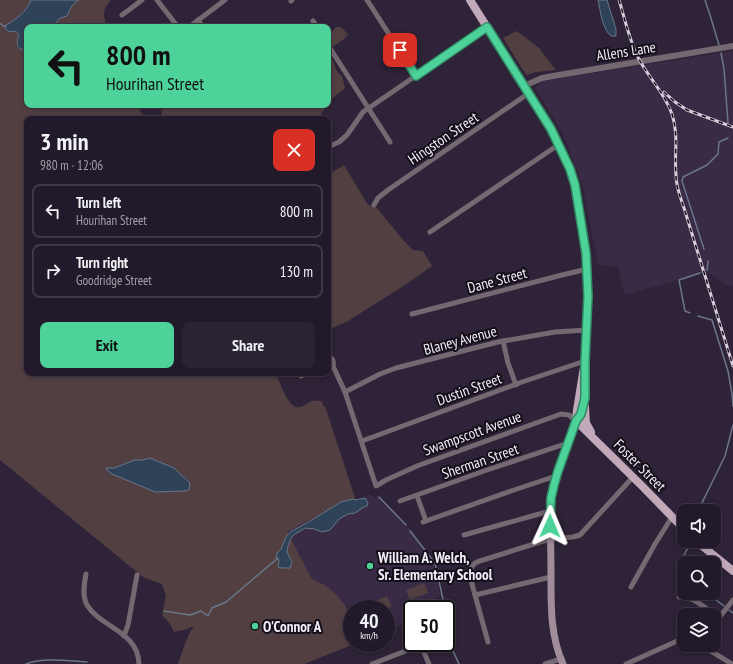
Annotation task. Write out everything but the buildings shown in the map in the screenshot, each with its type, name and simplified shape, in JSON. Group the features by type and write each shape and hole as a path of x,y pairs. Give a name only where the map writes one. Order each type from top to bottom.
{"main road":[{"path":"470,0 551,129 570,169 575,185 587,269 588,296 585,361 586,423 596,440"},
{"path":"562,661 555,643 552,624 550,511 552,491 556,476 576,421 585,361"},
{"path":"576,421 581,414 585,398"},
{"name":"Foster Street","path":"576,421 677,522"},
{"path":"704,548 733,572"}],"street":[{"path":"122,15 142,0"},
{"path":"156,0 176,24"},
{"path":"193,24 225,0"},
{"path":"367,0 416,76"},
{"path":"198,20 201,24"},
{"path":"331,145 347,135 363,112 368,108 487,27"},
{"name":"Allens Lane","path":"524,86 542,78 733,46"},
{"path":"331,50 390,142"},
{"name":"Hingston Street","path":"374,205 378,198 385,192 529,93"},
{"path":"430,232 558,144"},
{"name":"Dane Street","path":"412,314 587,269"},
{"name":"Blaney Avenue","path":"345,392 380,374 396,368 503,341 555,332 587,330"},
{"path":"503,341 508,363 516,385"},
{"path":"331,357 334,364 331,366"},
{"name":"Dustin Street","path":"362,441 585,361"},
{"path":"331,369 345,392 362,441"},
{"name":"Swampscott Avenue","path":"362,441 376,486 416,466 561,414 569,415 576,421"},
{"name":"Sherman Street","path":"400,501 568,443"},
{"path":"417,496 425,521 556,476"},
{"path":"488,642 471,579 471,567 482,560 550,539 573,537 582,534 633,477"},
{"path":"464,535 550,511"},
{"path":"632,587 655,544 672,517"},
{"path":"86,574 84,597 88,606 131,642 139,657 139,664"},
{"path":"124,636 128,625 137,575"},
{"path":"475,595 551,577"},
{"path":"694,600 706,608"},
{"path":"721,613 733,600"},
{"path":"626,664 677,641"},
{"path":"375,663 403,651"},
{"path":"424,652 429,664"},
{"path":"712,652 732,664"},
{"path":"545,664 562,661"}],"shaded area":[{"path":"0,0 111,0 104,12 106,24 24,24 24,108 138,108 144,116 24,116 24,376 277,376 288,400 296,407 303,406 312,401 321,401 323,406 325,406 356,501 309,520 287,532 312,579 325,585 337,595 343,603 343,649 304,664 178,664 187,639 194,626 174,632 170,624 162,615 166,596 162,584 143,577 0,460"},
{"path":"336,27 341,27 348,34 331,49 331,33"},
{"path":"517,31 539,48 556,70 536,72 526,75 503,38"},
{"path":"733,51 733,285 727,285 707,272 625,295 618,267 598,265 582,183 562,132 535,88 543,81"},
{"path":"331,55 338,73 342,76 345,88 331,100"},
{"path":"164,108 325,108 320,116 162,116 161,111"},
{"path":"344,165 368,205 376,207 413,250 423,251 432,266 348,321 331,329 331,173"},
{"name":"William A. Welch, Sr. Elementary School","path":"368,495 379,497 405,525 412,530 419,544 433,561 437,571 439,591 442,596 432,600 403,600 403,625 395,628 395,600 343,600 343,604 325,585 312,579 287,532 309,520"},
{"path":"424,583 428,593 410,600 406,590"},
{"path":"387,596 389,600 377,600"}],"water":[{"path":"31,0 79,0 72,6 67,16 60,18 55,24 24,24 23,50 18,46 17,41 19,35 14,31 9,31 5,28 6,25 24,12"},
{"path":"598,0 607,0 616,29 616,36 611,36 605,28"},
{"path":"150,458 174,468 190,483 189,490 155,492 112,474 106,468 114,468 135,460"},
{"path":"365,498 368,503 367,506 355,513 348,514 339,519 330,530 322,532 305,528 295,534 291,538 287,552 292,562 290,568 278,567 279,560 276,558 277,553 281,549 287,535 292,531 341,502"}],"waterway":[{"path":"705,0 719,45"},
{"path":"0,23 3,26 6,26"},
{"path":"721,53 724,69 728,123"},
{"path":"704,249 682,181 683,177 707,165 718,154 719,142 728,138"},
{"path":"707,270 708,261"},
{"path":"690,313 685,311 679,280 700,273"},
{"path":"698,316 712,320 728,371 733,406"},
{"path":"701,504 725,456 733,425"},
{"path":"379,497 406,525"},
{"path":"410,531 435,563 443,600"},
{"path":"684,556 688,548"},
{"path":"164,611 190,615 201,611 208,616 212,608 226,602 278,558"},
{"path":"716,600 724,606"},
{"path":"729,610 733,613"},
{"path":"453,652 459,664"},
{"path":"26,664 47,660 87,662"}],"railway":[{"path":"619,0 636,54 661,93 672,114 676,144 677,188 733,366"},
{"path":"664,92 687,110 733,127"}],"place":[{"name":"William A. Welch, Sr. Elementary School","path":"370,566"},
{"name":"O'Connor A","path":"255,626"}],"route":[{"path":"400,50 416,76 487,27 551,129 573,176 587,263 588,296 585,361 586,390 584,406 576,421 552,491 550,526"}]}
